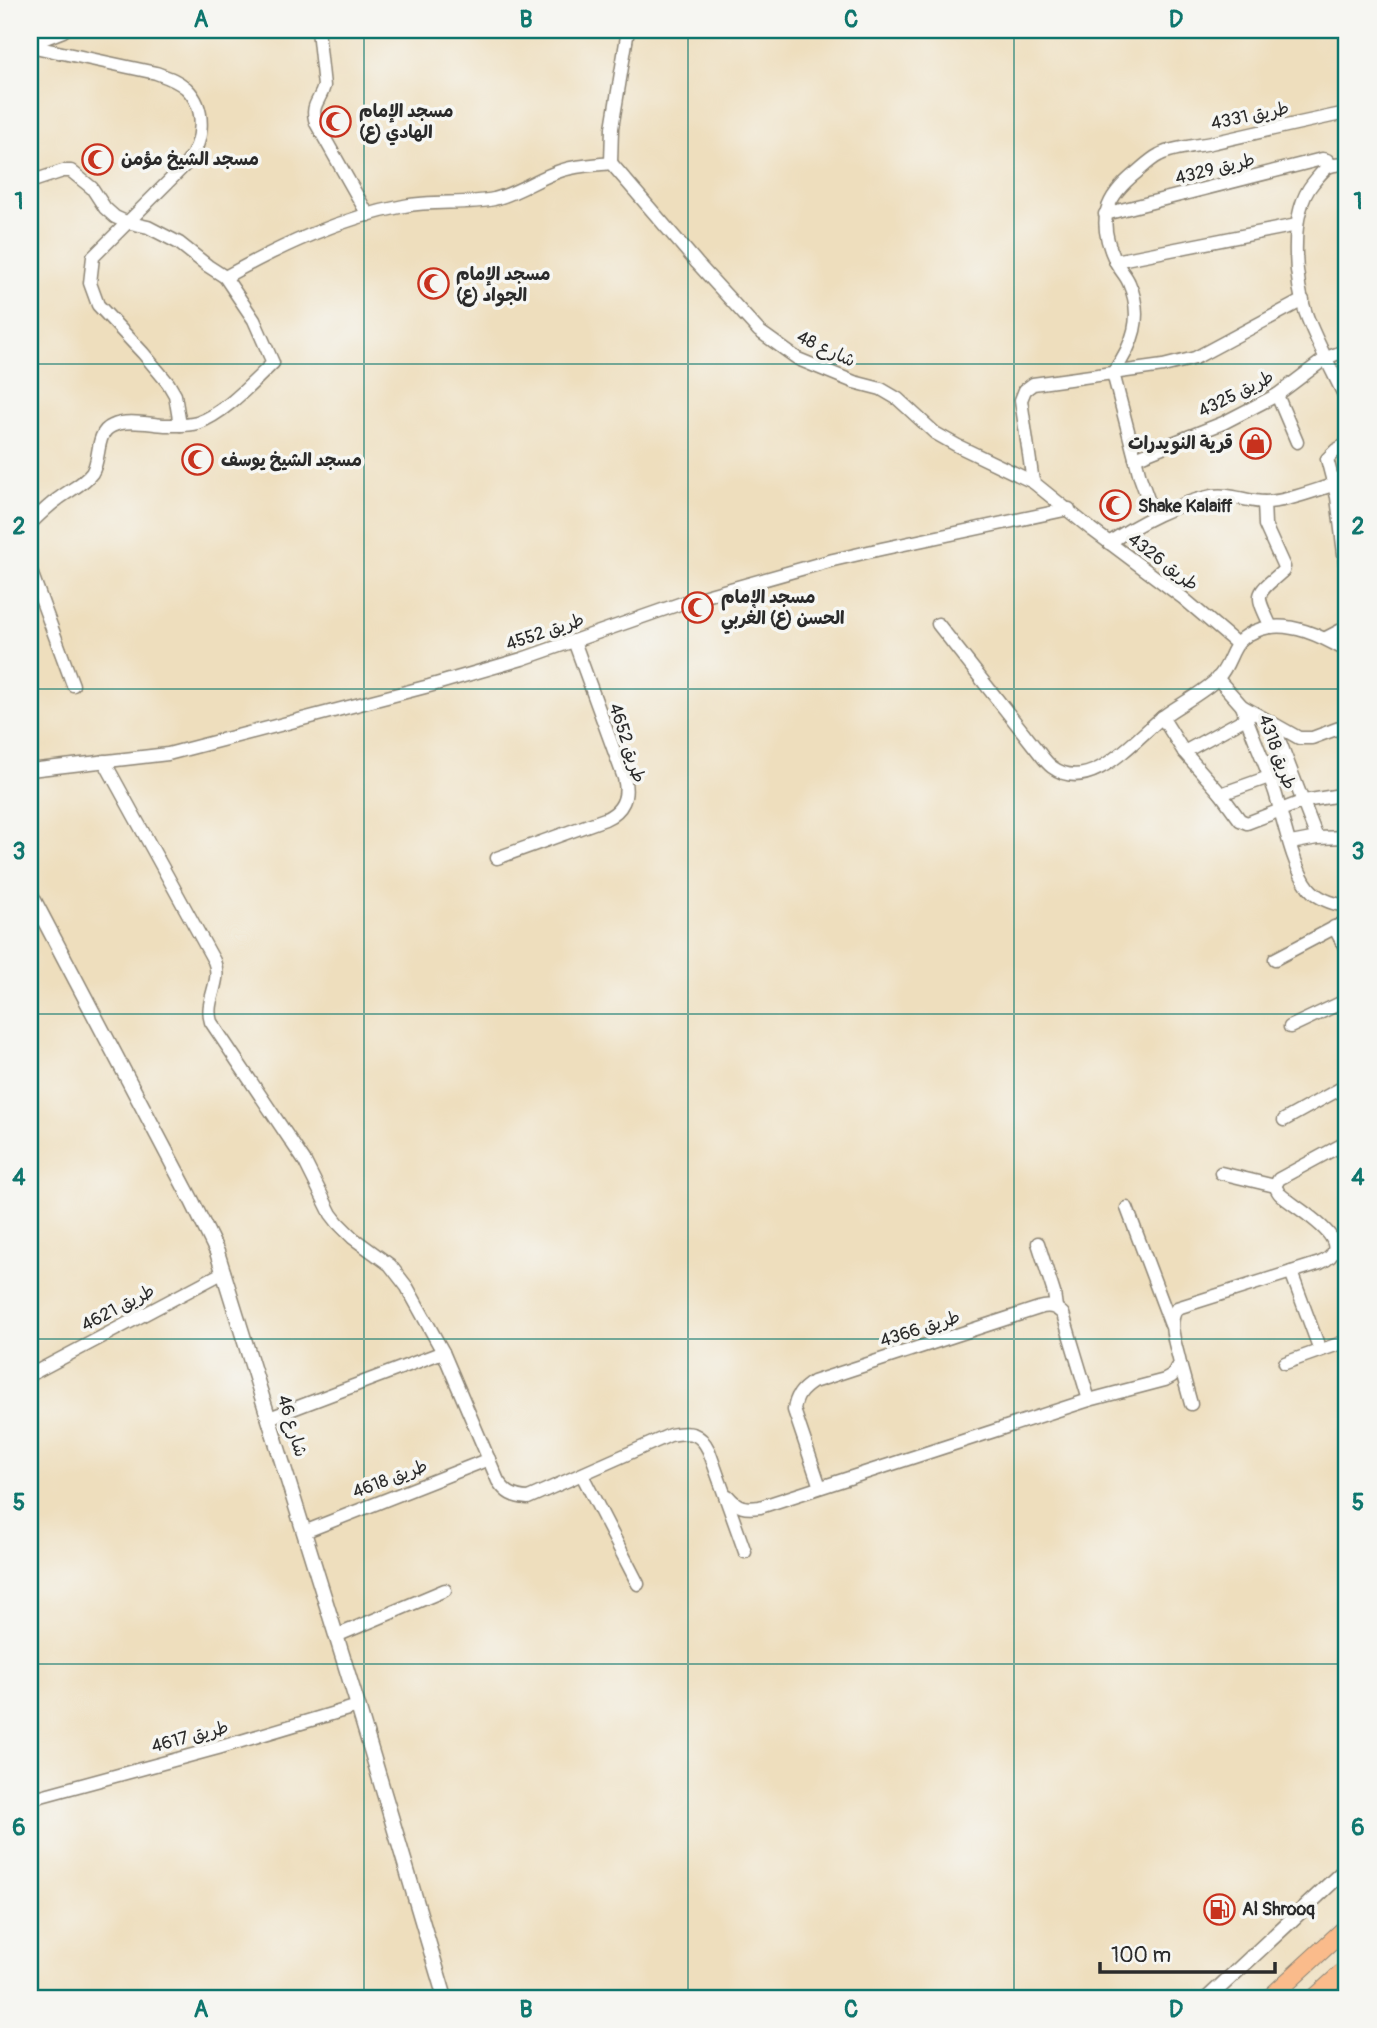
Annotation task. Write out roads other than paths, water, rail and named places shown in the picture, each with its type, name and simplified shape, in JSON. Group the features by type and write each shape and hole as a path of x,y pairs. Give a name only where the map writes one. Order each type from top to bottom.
{"main road":[{"path":"1323,1948 1347,1916"},
{"path":"1270,1998 1347,1927"},
{"path":"1315,1998 1347,1969"}],"street":[{"path":"30,45 64,30"},
{"path":"318,30 324,86 322,95 314,104 313,113 316,123 368,215"},
{"path":"225,277 305,236 368,215 404,206 495,199 563,170 611,163 611,128 628,30"},
{"path":"30,45 165,76 187,89 197,103 201,119 196,152 93,257 90,283 98,305 168,383 175,395 180,425"},
{"name":"طريق 4331","path":"1105,214 1114,194 1160,154 1347,113"},
{"name":"طريق 4329","path":"1105,214 1322,159 1339,165"},
{"name":"شارع 48","path":"611,163 759,331 798,359 854,382 881,389 898,399 935,433 1033,482 1069,509"},
{"path":"1339,165 1323,169 1309,188 1302,201 1295,239 1306,316 1347,401"},
{"path":"30,182 71,171 92,188 115,218 148,227 178,243 225,277 254,320 273,363 244,391 212,415 196,423 120,423 110,426 104,431 97,461 86,480 54,501 30,524"},
{"path":"1105,214 1106,230 1115,261 1129,281 1136,319 1134,335 1113,373 1135,458 1154,516"},
{"path":"1115,261 1297,225"},
{"path":"1033,482 1021,400 1025,390 1033,384 1163,366 1195,358 1303,300"},
{"name":"طريق 4325","path":"1135,458 1223,423 1277,395 1326,358 1347,350"},
{"path":"1277,395 1297,442"},
{"path":"1347,444 1330,454 1327,459 1339,493 1347,578"},
{"path":"1109,543 1154,516 1212,496 1227,495 1264,502 1339,493"},
{"path":"1264,502 1265,526 1284,567 1259,595 1271,627"},
{"name":"طريق 4326","path":"1069,509 1236,643"},
{"name":"طريق 4552","path":"30,770 168,754 429,687 688,601 821,564 1069,509"},
{"path":"30,569 73,685"},
{"path":"938,624 1052,767 1068,774 1085,774 1100,769 1114,759 1162,717 1217,678 1236,643 1258,630 1287,627 1325,638 1347,651"},
{"path":"1325,638 1347,627"},
{"name":"طريق 4652","path":"497,858 605,819 619,810 624,803 624,778 574,641"},
{"path":"1217,678 1244,712 1299,738 1312,738 1347,725"},
{"path":"1184,752 1244,712"},
{"name":"طريق 4318","path":"1244,712 1269,777 1295,859 1308,887 1327,902 1347,906"},
{"path":"1162,717 1184,752 1221,794 1269,777"},
{"name":"طريق 4318","path":"1273,724 1317,838"},
{"path":"104,761 214,961 217,978 209,1011 214,1028 305,1163 331,1214 353,1238 390,1265 408,1287 443,1352 505,1491 515,1497 527,1498 670,1435 693,1433 703,1439 745,1552"},
{"name":"طريق 4318","path":"1221,794 1240,820 1247,823 1304,801 1347,794"},
{"path":"1291,843 1317,838 1347,837"},
{"name":"شارع 46","path":"30,893 217,1252 358,1706 445,1998"},
{"path":"1275,959 1347,921"},
{"path":"1334,927 1347,951"},
{"path":"1290,1027 1347,1000"},
{"path":"1284,1120 1347,1085"},
{"path":"1275,1186 1279,1179 1347,1142"},
{"path":"1171,1325 1177,1308 1329,1259 1334,1252 1329,1233 1279,1194 1275,1186 1222,1173"},
{"path":"1128,1208 1171,1325 1191,1404"},
{"path":"1038,1243 1056,1307 1063,1314 1089,1400"},
{"path":"1334,1252 1347,1248"},
{"name":"طريق 4621","path":"30,1375 224,1272"},
{"path":"1291,1272 1320,1350"},
{"name":"طريق 4366","path":"820,1487 794,1410 796,1398 803,1388 813,1382 1047,1305 1056,1307"},
{"path":"1285,1363 1347,1340"},
{"path":"269,1418 443,1352"},
{"path":"725,1493 735,1504 745,1509 760,1507 1089,1400 1166,1380 1180,1364"},
{"name":"طريق 4618","path":"304,1532 489,1459"},
{"path":"582,1475 638,1584"},
{"path":"336,1636 445,1590"},
{"name":"طريق 4617","path":"30,1798 218,1748 358,1706"},
{"path":"1209,1998 1347,1868"}],"place":[{"name":"مسجد الإمام الهادي (ع)","path":"336,121"},
{"name":"مسجد الشيخ مؤمن","path":"98,159"},
{"name":"مسجد الإمام الجواد (ع)","path":"433,284"},
{"name":"قرية النويدرات","path":"1256,443"},
{"name":"مسجد الشيخ يوسف","path":"198,460"},
{"name":"Shake Kalaiff","path":"1115,506"},
{"name":"مسجد الإمام الحسن (ع) الغربي","path":"698,607"},
{"name":"Al Shrooq","path":"1219,1909"}]}
